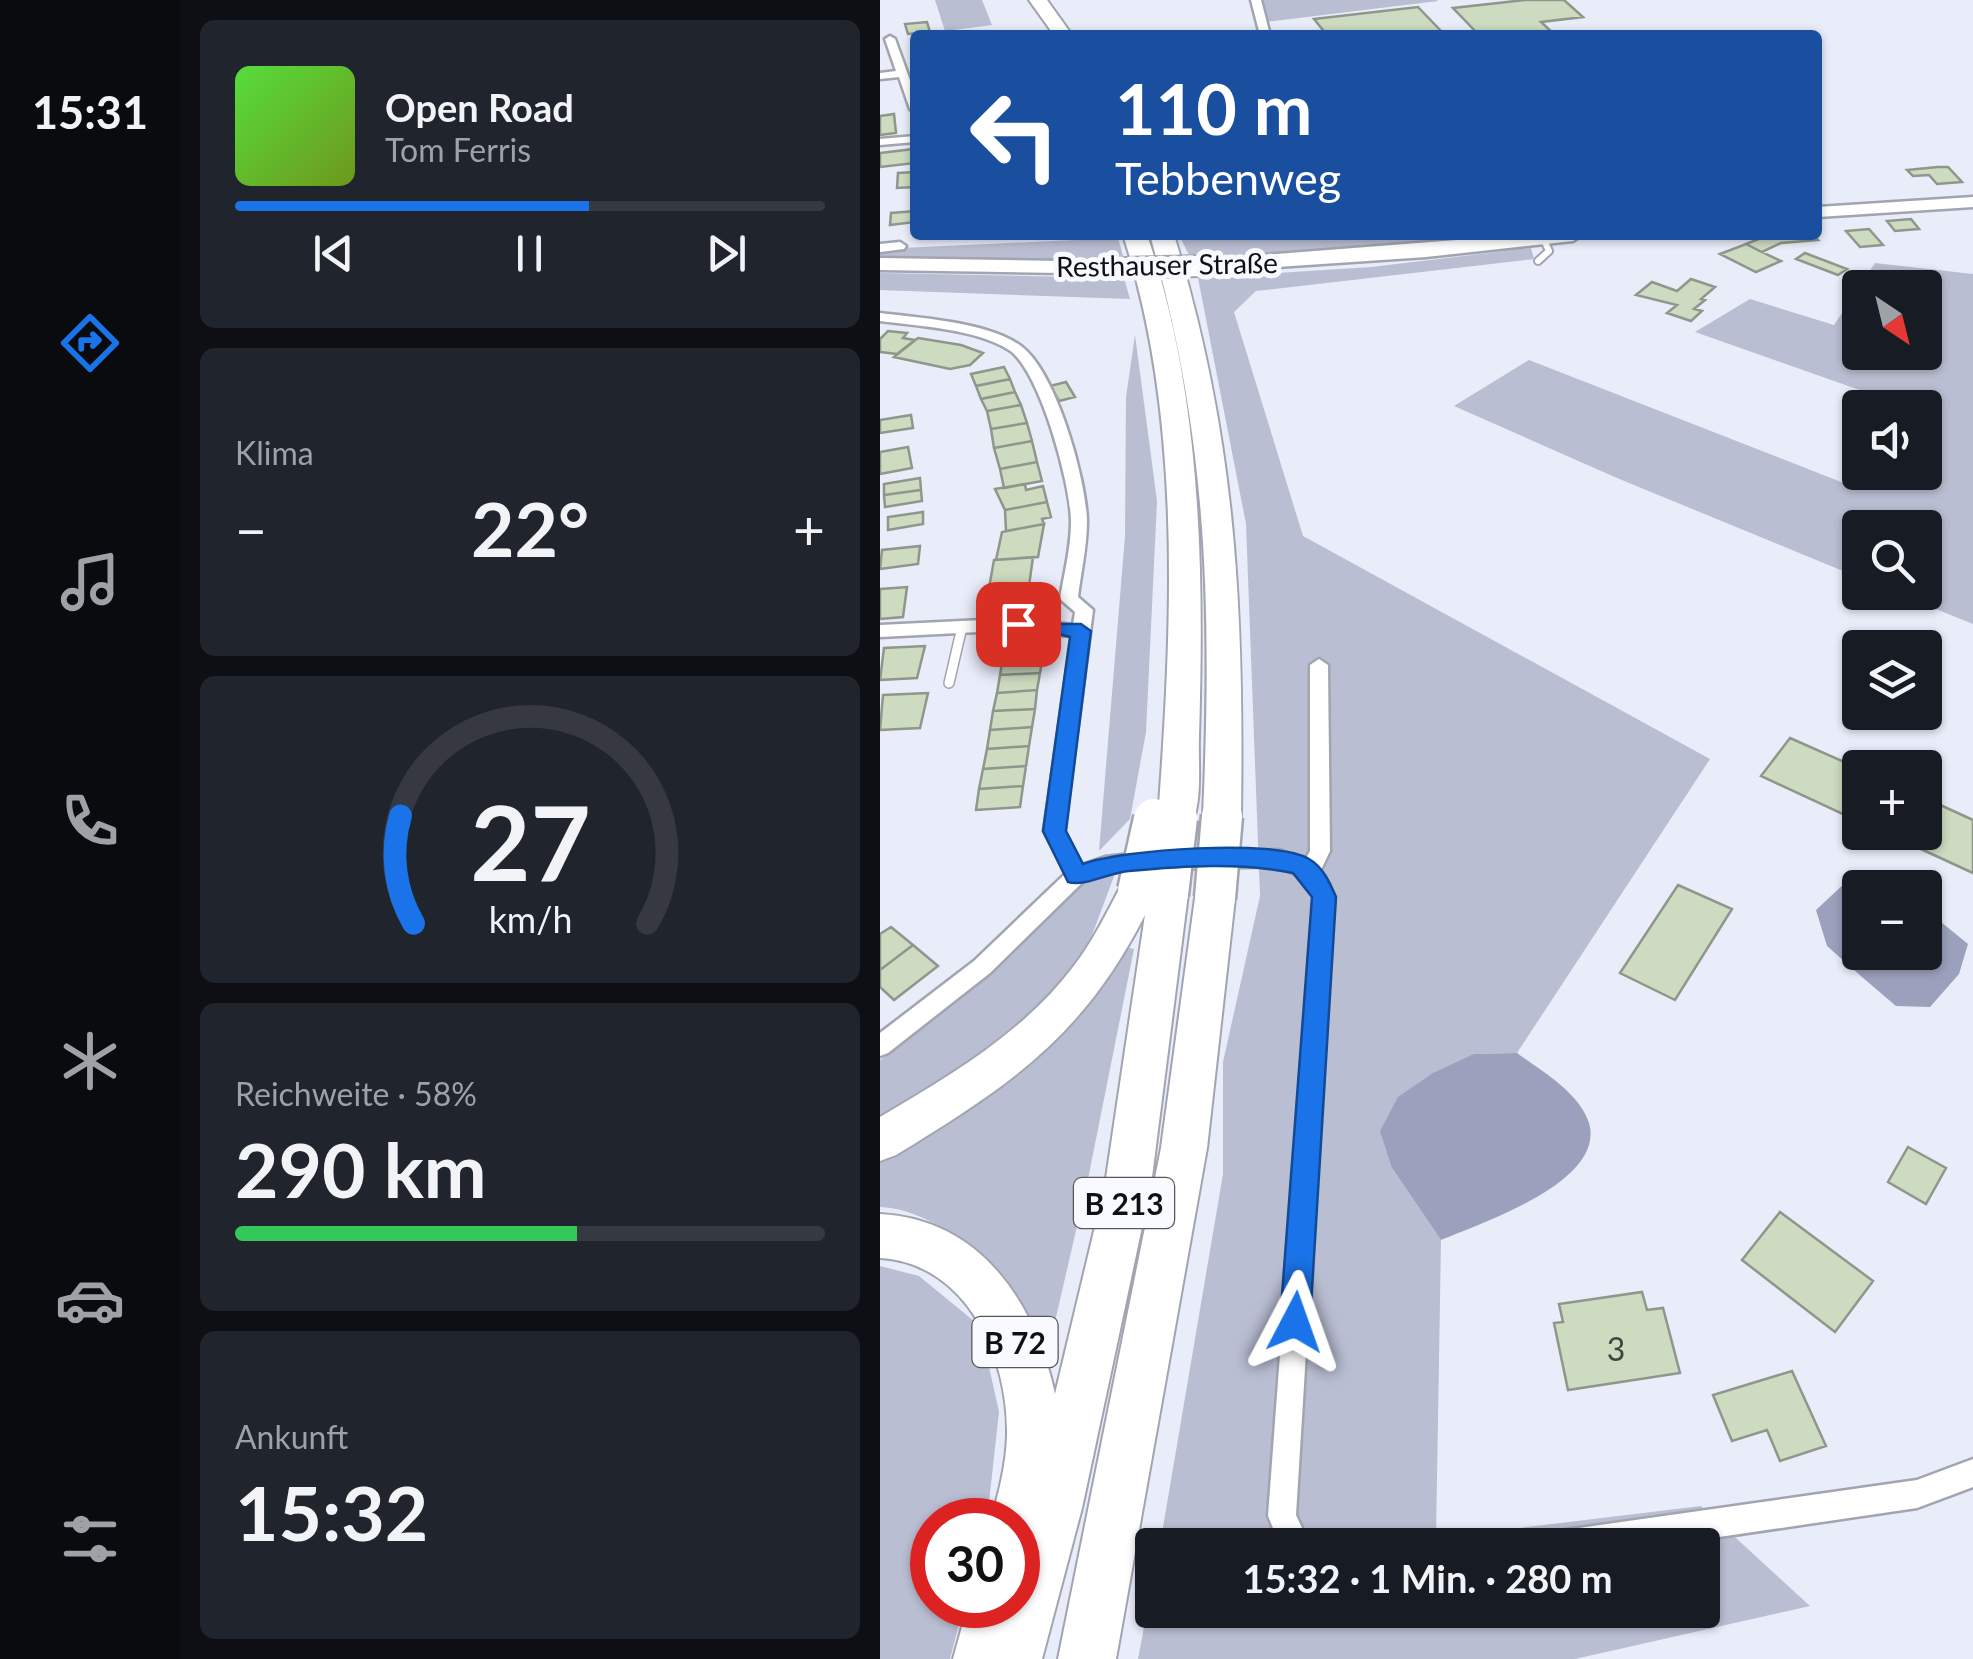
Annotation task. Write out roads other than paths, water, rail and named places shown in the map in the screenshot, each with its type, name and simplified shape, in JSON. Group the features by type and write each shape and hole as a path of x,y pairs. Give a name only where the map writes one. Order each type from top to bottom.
{"highway":[{"path":"1015,0 1036,30"},
{"path":"1038,0 1059,30"},
{"name":"B 213","path":"1014,1659 1054,1508 1128,1185 1153,893 1184,720 1186,650 1176,436 1153,301 1136,240"},
{"name":"B 213","path":"1087,1659 1184,1148 1216,898 1222,816 1227,665 1222,524 1196,352 1163,240"},
{"name":"B 213","path":"880,1142 1012,1055 1048,1023 1078,991 1153,893"},
{"name":"B 72","path":"880,1236 916,1240 963,1266 998,1305 1024,1359 1033,1412 1031,1468 1024,1498"},
{"path":"982,1659 990,1628"}],"street":[{"path":"1256,0 1263,30"},
{"path":"890,40 910,96"},
{"path":"880,76 902,74"},
{"path":"880,142 910,139"},
{"path":"1822,212 1973,202"},
{"name":"Resthauser Straße","path":"880,264 1201,266 1496,240"},
{"path":"880,248 900,246"},
{"path":"880,317 927,323 1018,349 1050,401 1078,509 1069,600 1050,614 1046,623"},
{"path":"1069,600 1084,610 1054,831 1077,875"},
{"path":"880,631 1046,623"},
{"path":"1046,623 1048,628 1060,631 1081,631"},
{"path":"1310,874 1320,851 1318,665"},
{"path":"883,1040 982,967 1077,875 1106,864 1257,857 1300,865 1310,874 1324,897 1282,1516 1288,1528"},
{"path":"1682,1528 1917,1494 1973,1474"}],"lane":[{"path":"1538,261 1549,251 1544,240"},
{"path":"949,683 962,627"}]}
